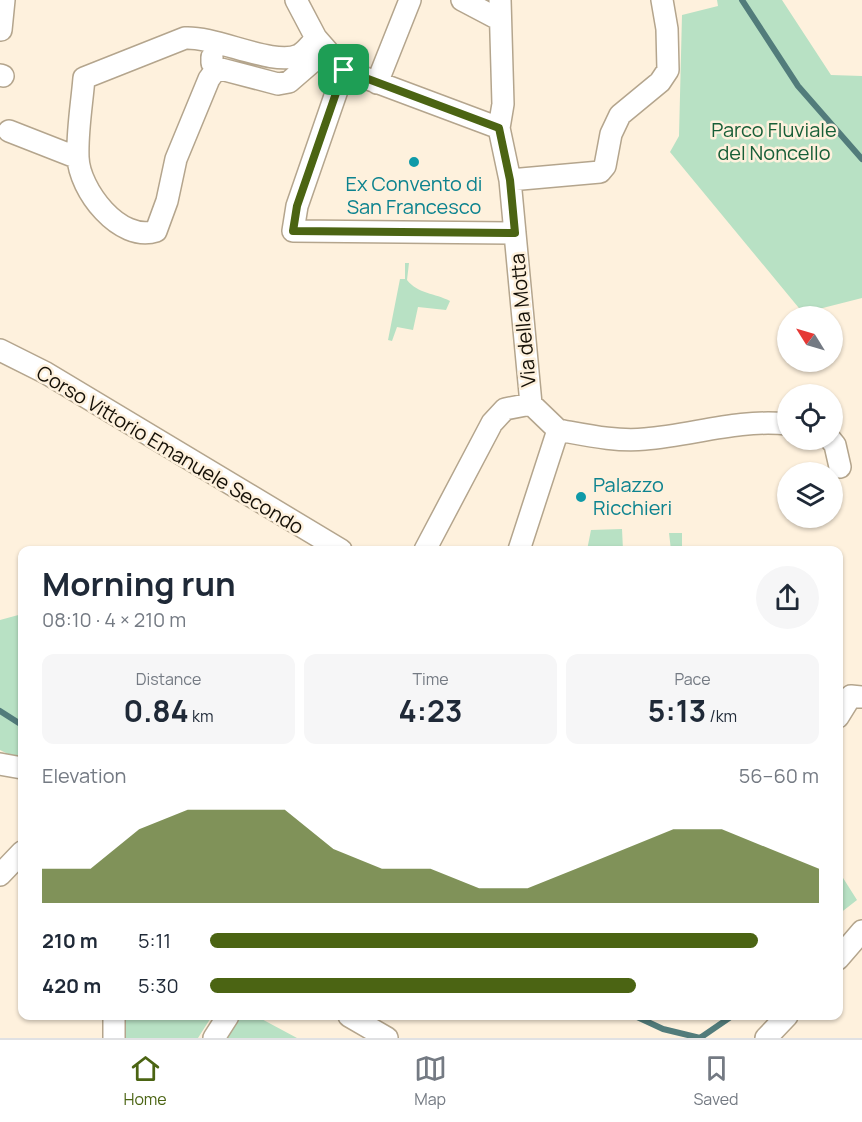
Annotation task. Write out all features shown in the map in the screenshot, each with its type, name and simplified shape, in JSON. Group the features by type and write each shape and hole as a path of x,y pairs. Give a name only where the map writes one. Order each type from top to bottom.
{"street":[{"path":"1,30 4,0"},
{"path":"296,0 321,44 344,70 499,128"},
{"path":"377,83 410,0"},
{"path":"462,0 500,10"},
{"path":"510,180 600,172 605,166 611,134 620,115 660,82 668,70 668,29 662,0"},
{"name":"Via della Motta","path":"500,10 503,104 499,128 510,180 531,404 558,430"},
{"path":"217,68 209,79 176,159 167,201 156,231 145,235 132,232 103,212 86,183 78,158 84,78 185,38 201,37 287,59 321,44"},
{"path":"218,43 213,50 212,63 217,68 278,84 289,82 321,44"},
{"path":"344,70 297,206 293,231 515,233"},
{"path":"7,129 78,158"},
{"name":"Corso Vittorio Emanuele Secondo","path":"0,350 46,373 162,441 333,546"},
{"path":"426,546 492,423 505,409 531,404"},
{"path":"520,546 558,430 645,440 704,428 777,423"},
{"path":"843,712 857,697"},
{"path":"0,764 18,767"},
{"path":"0,874 18,856"},
{"path":"843,953 862,931"},
{"path":"843,962 862,946"},
{"path":"114,1020 114,1038"},
{"path":"214,1038 225,1020"},
{"path":"356,1020 387,1038"},
{"path":"766,1038 783,1020"}],"green space":[{"name":"Parco Fluviale del Noncello","path":"717,0 782,0 831,75 862,76 862,298 831,306 797,306 670,152 679,136 682,15 718,6"},
{"path":"405,263 409,263 407,280 411,285 450,301 446,310 418,307 413,330 397,327 392,341 388,340 400,279 405,279"},
{"path":"622,529 623,546 588,546 591,530"},
{"path":"669,533 682,533 682,546 671,546"},
{"path":"18,615 18,759 0,750 0,620"},
{"path":"843,878 857,900 843,911"},
{"path":"122,1020 209,1020 198,1038 122,1038"},
{"path":"238,1020 263,1020 297,1038 227,1038"}],"waterway":[{"path":"742,0 798,86 862,159"},
{"path":"0,711 18,722"},
{"path":"644,1020 663,1029 700,1038 726,1020"}],"place":[{"name":"Ex Convento di San Francesco","path":"414,162"},
{"name":"Palazzo Ricchieri","path":"581,497"}],"route":[{"path":"344,70 499,128 510,180 515,233 293,231 297,206 344,70"}]}
